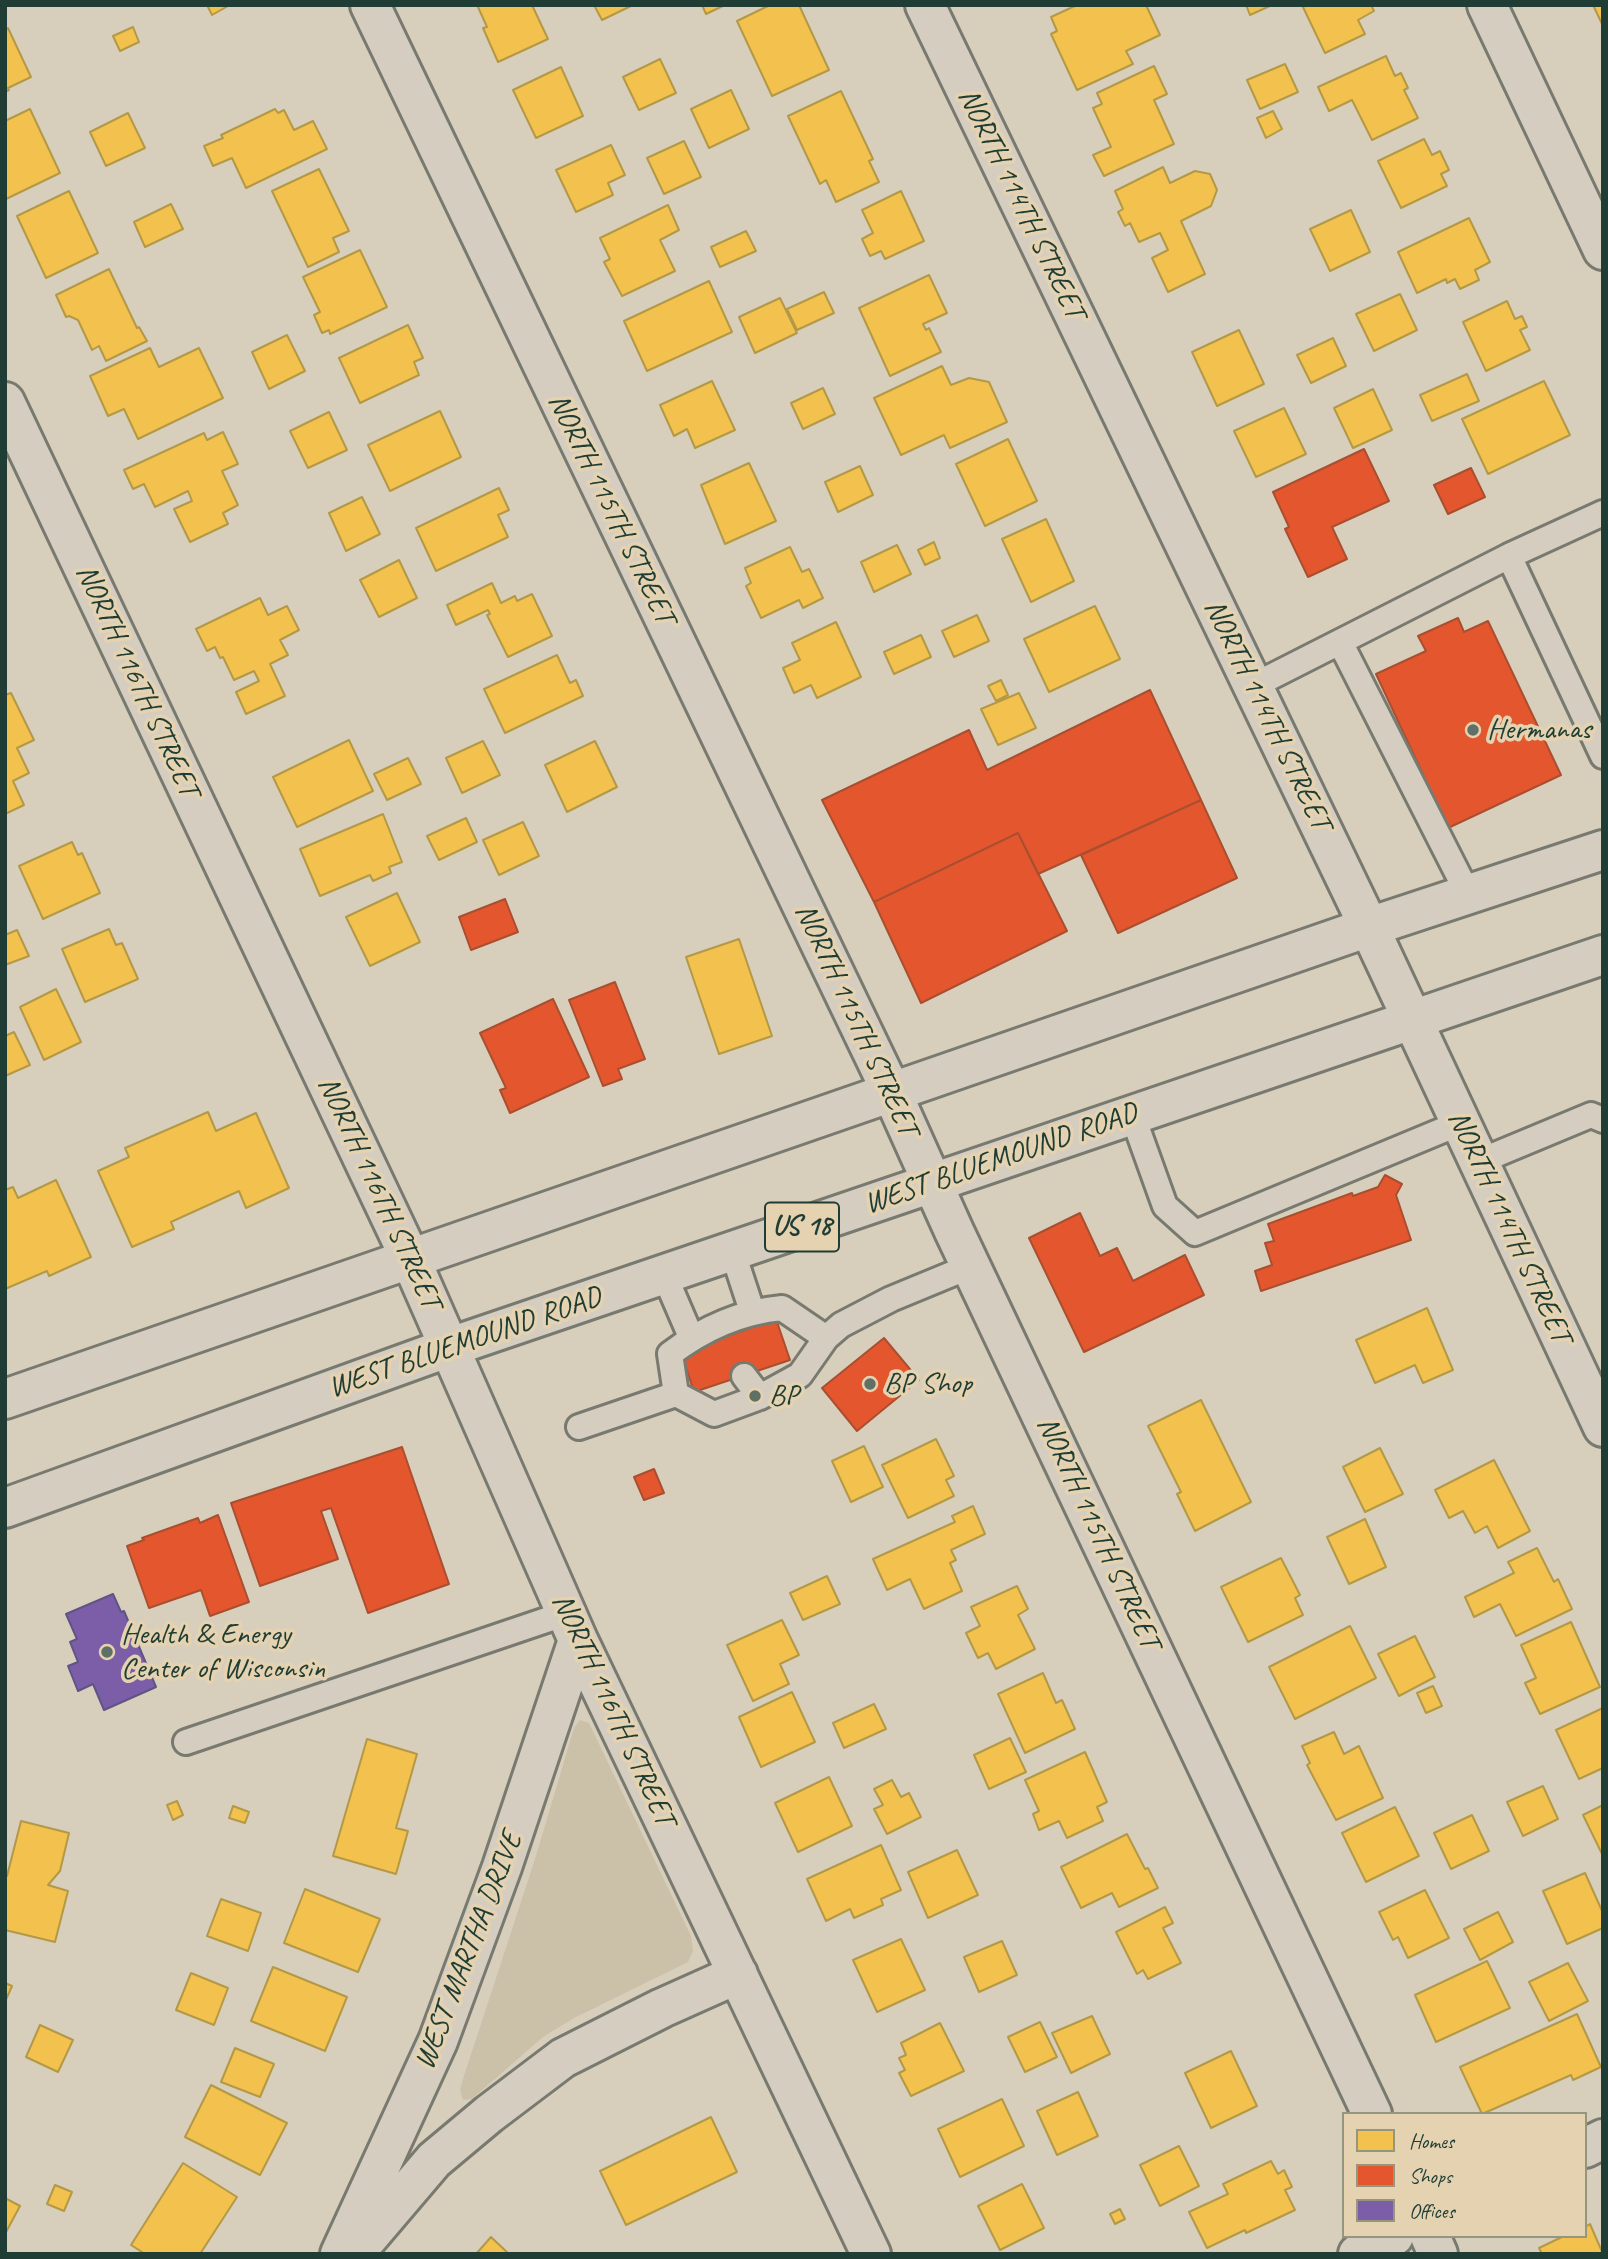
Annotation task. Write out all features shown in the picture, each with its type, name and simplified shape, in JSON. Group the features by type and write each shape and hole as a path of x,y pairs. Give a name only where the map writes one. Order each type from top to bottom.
{"street":[{"name":"NORTH 115TH STREET","path":"370,5 892,1093 971,1266 1371,2112"},
{"name":"NORTH 114TH STREET","path":"925,5 1369,927 1603,1427"},
{"path":"1487,5 1603,250"},
{"name":"NORTH 116TH STREET","path":"5,402 410,1258 572,1626 871,2254"},
{"path":"5,1399 1369,927 1603,850"},
{"name":"WEST BLUEMOUND ROAD","path":"5,1508 450,1347 1603,955"},
{"name":"WEST MARTHA DRIVE","path":"340,2254 438,2041 502,1867 572,1626"},
{"path":"355,2254 434,2160 489,2114 564,2058 662,2008 738,1974"},
{"path":"1587,2147 1603,2140"},
{"path":"1358,2254 1390,2238"},
{"path":"1431,2238 1438,2254"}],"lane":[{"path":"1253,686 1509,556 1603,513"},
{"path":"1509,556 1603,756"},
{"path":"1340,642 1468,894"},
{"path":"1132,1114 1164,1206 1195,1233 1460,1123"},
{"path":"1478,1162 1591,1115 1603,1120"},
{"path":"732,1250 752,1311"},
{"path":"579,1427 676,1394 714,1414 760,1397 800,1375 826,1338 841,1325 891,1299 971,1266"},
{"path":"664,1274 705,1335"},
{"path":"676,1394 670,1354 752,1311 782,1308 826,1338"},
{"path":"744,1376 760,1397"},
{"path":"186,1742 572,1626"}],"shaded area":[{"path":"580,1720 589,1723 691,1936 693,1951 688,1962 574,2018 543,2037 472,2099 463,2100 460,2090 463,2079 535,1859 574,1728"}],"building: Homes":[{"path":"207,5 228,5 228,6 212,15"},
{"path":"532,5 548,39 498,62 483,28 487,27 478,7"},
{"path":"594,5 633,5 602,20"},
{"path":"702,5 725,5 706,14"},
{"path":"770,5 799,5 829,70 772,96 737,21"},
{"path":"1077,5 1146,5 1160,35 1126,51 1133,64 1077,90 1051,34 1057,31 1051,17"},
{"path":"1246,5 1272,5 1250,15"},
{"path":"1302,5 1371,5 1374,11 1358,20 1365,34 1325,53"},
{"path":"1593,5 1603,5 1603,26"},
{"path":"133,27 139,42 120,51 113,36"},
{"path":"8,28 31,77 5,92 5,30"},
{"path":"1386,56 1395,76 1401,73 1408,88 1404,90 1418,118 1372,140 1352,100 1329,111 1318,87"},
{"path":"660,59 676,93 639,110 623,77"},
{"path":"1285,64 1298,92 1260,109 1247,80"},
{"path":"1154,66 1167,94 1154,100 1174,144 1104,176 1093,155 1111,147 1093,108 1102,104 1097,93"},
{"path":"561,67 583,116 536,138 513,90"},
{"path":"731,90 749,129 709,148 691,109"},
{"path":"841,91 873,159 869,161 879,182 836,202 826,180 820,184 788,116"},
{"path":"30,109 60,173 6,199 5,121"},
{"path":"275,109 278,113 284,110 294,130 313,121 327,149 246,188 232,158 213,166 204,146"},
{"path":"1273,111 1282,129 1266,138 1257,118"},
{"path":"128,113 145,148 106,166 90,132"},
{"path":"1424,139 1432,155 1440,151 1449,170 1441,174 1447,186 1401,208 1378,161"},
{"path":"684,141 701,177 664,194 647,158"},
{"path":"611,145 625,175 608,183 613,195 576,212 556,170"},
{"path":"1163,167 1170,183 1195,171 1210,174 1217,190 1211,206 1181,221 1205,274 1168,292 1152,258 1168,250 1160,233 1139,242 1130,223 1125,226 1118,212 1123,209 1115,191"},
{"path":"319,169 349,231 333,238 339,252 308,267 272,191"},
{"path":"69,191 98,253 46,278 17,216"},
{"path":"901,191 924,241 885,259 881,251 870,256 862,239 873,233 862,210"},
{"path":"171,204 183,229 145,247 134,222"},
{"path":"668,205 679,230 660,240 675,271 622,296 604,262 610,259 600,238"},
{"path":"1351,210 1370,252 1330,271 1310,229"},
{"path":"1469,218 1490,262 1475,270 1479,280 1460,289 1455,279 1447,283 1446,279 1417,293 1398,252"},
{"path":"746,231 756,251 720,267 711,247"},
{"path":"360,250 387,307 330,334 329,330 322,333 314,315 320,312 303,277"},
{"path":"109,269 137,328 139,327 147,341 106,361 99,346 92,350 78,320 66,317 56,295"},
{"path":"929,275 947,313 923,324 926,330 929,328 941,352 890,376 859,308"},
{"path":"709,281 732,332 647,371 624,321"},
{"path":"824,292 834,313 797,330 787,309"},
{"path":"1400,294 1417,330 1374,351 1356,314"},
{"path":"780,298 797,333 755,353 739,317"},
{"path":"1507,301 1515,319 1522,316 1527,327 1520,330 1530,350 1486,371 1463,322"},
{"path":"408,325 423,358 414,362 419,375 360,403 339,358"},
{"path":"1239,330 1264,384 1217,406 1192,352"},
{"path":"287,335 305,371 269,389 252,352"},
{"path":"1333,338 1346,366 1311,383 1297,355"},
{"path":"150,348 159,367 199,348 223,398 138,439 124,409 108,416 90,376"},
{"path":"942,366 951,385 969,378 989,382 1007,422 950,448 944,435 901,455 874,398"},
{"path":"1467,374 1479,401 1432,421 1420,395"},
{"path":"712,381 735,430 695,448 687,429 674,436 660,405"},
{"path":"1544,381 1570,435 1488,474 1462,419"},
{"path":"823,388 835,414 803,429 791,403"},
{"path":"1373,389 1392,430 1353,448 1334,408"},
{"path":"1284,408 1306,454 1256,477 1234,431"},
{"path":"440,411 461,457 390,491 368,445"},
{"path":"329,412 347,450 308,468 290,431"},
{"path":"223,432 238,464 222,471 238,505 223,513 228,524 190,542 174,509 192,501 188,491 155,507 144,484 133,489 124,470 204,433 207,440"},
{"path":"1008,439 1037,501 985,526 956,464"},
{"path":"749,463 776,521 725,544 701,485"},
{"path":"860,466 873,495 838,512 825,482"},
{"path":"499,488 509,510 498,515 508,537 436,571 416,528"},
{"path":"362,497 380,534 346,551 329,513"},
{"path":"1046,519 1074,581 1031,602 1002,539"},
{"path":"934,542 940,558 925,565 918,550"},
{"path":"897,545 911,574 874,592 861,562"},
{"path":"790,547 802,572 809,569 823,598 803,608 799,600 761,618 746,586 751,583 745,568"},
{"path":"399,560 417,598 379,617 360,580"},
{"path":"492,583 501,603 515,596 517,601 532,594 552,636 508,657 487,615 490,614 488,610 456,625 447,605"},
{"path":"260,598 268,615 287,606 299,630 280,640 288,655 270,664 285,696 246,714 236,692 259,681 254,671 234,680 223,657 220,658 215,647 207,651 196,629"},
{"path":"1095,606 1120,659 1049,692 1024,639"},
{"path":"977,615 989,641 954,657 942,631"},
{"path":"836,622 861,677 817,698 811,685 794,693 783,668 800,660 792,643"},
{"path":"921,635 931,657 894,674 884,652"},
{"path":"557,655 570,683 576,680 583,696 505,733 484,689"},
{"path":"1001,680 1008,695 996,701 988,686"},
{"path":"11,693 34,740 17,748 29,773 13,781 24,805 5,814 5,695"},
{"path":"1019,693 1036,728 998,745 981,709"},
{"path":"349,740 373,791 297,827 273,777"},
{"path":"483,741 500,775 462,793 446,758"},
{"path":"595,741 617,787 567,812 545,765"},
{"path":"408,758 421,784 387,800 374,774"},
{"path":"383,814 402,862 389,867 391,873 373,881 370,875 320,896 300,849"},
{"path":"466,818 477,842 439,860 427,836"},
{"path":"523,822 539,856 499,875 483,840"},
{"path":"72,842 78,855 82,853 100,893 43,919 19,866"},
{"path":"397,893 420,942 370,966 346,917"},
{"path":"109,929 116,945 122,943 138,979 85,1002 62,949"},
{"path":"17,930 29,956 5,965 5,935"},
{"path":"739,939 772,1036 719,1054 686,957"},
{"path":"56,989 81,1042 44,1060 20,1007"},
{"path":"14,1032 30,1065 5,1076 5,1036"},
{"path":"208,1112 216,1131 256,1113 289,1188 246,1208 239,1191 171,1222 174,1229 132,1247 98,1171 129,1157 125,1148"},
{"path":"56,1180 91,1257 49,1276 47,1271 5,1289 5,1190 13,1187 18,1198"},
{"path":"1427,1308 1453,1370 1423,1383 1415,1365 1375,1383 1356,1340"},
{"path":"1201,1400 1251,1502 1195,1531 1177,1494 1181,1492 1148,1426"},
{"path":"936,1439 954,1476 946,1480 954,1496 908,1518 882,1465"},
{"path":"864,1446 883,1487 851,1502 832,1461"},
{"path":"1380,1448 1403,1494 1365,1512 1343,1467"},
{"path":"1494,1460 1530,1531 1498,1548 1487,1526 1475,1533 1463,1511 1449,1518 1435,1490"},
{"path":"973,1506 985,1534 951,1550 956,1560 950,1563 962,1591 924,1609 910,1579 887,1590 873,1559 955,1522 952,1516"},
{"path":"1365,1519 1386,1567 1349,1584 1327,1537"},
{"path":"1537,1548 1554,1582 1558,1579 1572,1609 1516,1636 1500,1604 1474,1617 1465,1597 1514,1573 1508,1562"},
{"path":"1281,1558 1300,1595 1295,1598 1303,1615 1248,1642 1221,1587"},
{"path":"827,1576 840,1604 803,1620 790,1593"},
{"path":"1017,1586 1028,1609 1018,1615 1035,1649 996,1669 988,1653 978,1658 966,1633 980,1626 971,1607"},
{"path":"782,1620 799,1655 780,1664 789,1684 753,1701 727,1645"},
{"path":"1571,1622 1600,1687 1540,1714 1525,1683 1536,1678 1521,1645"},
{"path":"1350,1626 1376,1678 1295,1719 1269,1667"},
{"path":"1415,1636 1435,1677 1399,1696 1378,1654"},
{"path":"1043,1673 1056,1703 1062,1700 1075,1729 1025,1753 998,1694"},
{"path":"1433,1686 1442,1706 1426,1713 1417,1693"},
{"path":"792,1692 815,1742 761,1767 739,1717"},
{"path":"874,1704 886,1729 844,1748 833,1723"},
{"path":"1603,1708 1603,1768 1579,1779 1556,1730"},
{"path":"1334,1732 1344,1754 1359,1746 1383,1798 1336,1820 1307,1765 1310,1763 1302,1746"},
{"path":"1010,1738 1026,1772 989,1789 974,1755"},
{"path":"367,1739 417,1754 396,1828 408,1831 396,1874 333,1856"},
{"path":"1085,1752 1107,1802 1097,1807 1103,1821 1067,1838 1059,1821 1039,1830 1033,1814 1039,1811 1025,1780"},
{"path":"829,1777 852,1826 798,1852 775,1803"},
{"path":"892,1780 901,1797 909,1793 921,1817 887,1834 874,1809 883,1805 874,1789"},
{"path":"1543,1786 1558,1819 1523,1836 1507,1802"},
{"path":"177,1801 183,1815 173,1820 167,1805"},
{"path":"1603,1805 1603,1856 1583,1815"},
{"path":"233,1806 249,1812 245,1823 229,1818"},
{"path":"1395,1807 1419,1856 1366,1882 1342,1833"},
{"path":"1472,1815 1489,1851 1451,1869 1434,1833"},
{"path":"21,1821 69,1833 60,1871 48,1885 68,1891 55,1942 5,1930 5,1876"},
{"path":"1127,1834 1158,1888 1119,1907 1112,1893 1081,1908 1061,1867"},
{"path":"881,1845 901,1890 881,1899 883,1905 854,1918 850,1909 826,1921 807,1879"},
{"path":"957,1850 978,1895 928,1918 908,1872"},
{"path":"1585,1873 1603,1913 1603,1928 1567,1944 1543,1891"},
{"path":"305,1889 380,1919 358,1972 284,1943"},
{"path":"1425,1890 1449,1938 1408,1958 1398,1937 1393,1940 1379,1912"},
{"path":"221,1899 261,1913 248,1951 207,1936"},
{"path":"1165,1907 1173,1923 1163,1928 1181,1963 1148,1979 1143,1970 1137,1974 1116,1932"},
{"path":"1498,1912 1513,1942 1480,1960 1464,1929"},
{"path":"901,1939 925,1990 877,2012 853,1960"},
{"path":"1002,1941 1017,1975 979,1992 964,1957"},
{"path":"1487,1961 1510,2008 1436,2042 1415,1995"},
{"path":"1568,1963 1588,2001 1549,2021 1529,1982"},
{"path":"273,1967 347,1997 325,2051 251,2021"},
{"path":"191,1973 228,1988 214,2025 176,2010"},
{"path":"5,1983 12,1986 5,2002"},
{"path":"1577,2014 1601,2067 1573,2080 1571,2075 1481,2112 1460,2067"},
{"path":"1092,2016 1110,2054 1071,2073 1052,2033"},
{"path":"1040,2022 1057,2057 1025,2072 1008,2037"},
{"path":"940,2023 964,2071 911,2096 899,2073 905,2070 899,2058 906,2055 901,2043"},
{"path":"40,2025 73,2040 58,2072 26,2057"},
{"path":"235,2048 274,2064 260,2097 221,2082"},
{"path":"1231,2051 1257,2106 1211,2128 1185,2073"},
{"path":"211,2085 287,2123 260,2175 185,2137"},
{"path":"1078,2092 1098,2136 1057,2155 1037,2111"},
{"path":"1002,2099 1024,2146 960,2177 938,2129"},
{"path":"711,2117 737,2172 626,2225 600,2171"},
{"path":"1179,2146 1199,2186 1160,2206 1140,2165"},
{"path":"1271,2161 1278,2174 1284,2170 1292,2187 1285,2190 1295,2210 1207,2248 1189,2212 1228,2194 1223,2184"},
{"path":"183,2163 237,2197 200,2254 145,2254 131,2245"},
{"path":"1022,2184 1044,2228 1000,2250 978,2206"},
{"path":"55,2185 72,2192 64,2211 47,2204"},
{"path":"5,2198 20,2206 5,2234"},
{"path":"1120,2209 1125,2219 1115,2224 1110,2214"},
{"path":"1590,2224 1603,2254 1542,2254 1539,2248 1560,2238 1587,2238 1587,2226"},
{"path":"491,2237 509,2254 476,2254"}],"building: Shops":[{"path":"1364,449 1389,501 1332,527 1347,559 1308,577 1285,529 1289,527 1273,492"},
{"path":"1471,468 1485,497 1448,514 1434,485"},
{"path":"1458,618 1464,632 1488,621 1561,775 1448,828 1376,674 1426,651 1418,636"},
{"path":"1150,690 1201,800 1038,874 1018,833 874,902 822,800 969,730 987,770"},
{"path":"1201,800 1237,878 1118,933 1081,855"},
{"path":"1018,833 1067,931 921,1003 874,902"},
{"path":"505,899 518,932 471,950 459,917"},
{"path":"615,982 645,1059 618,1069 622,1079 603,1086 569,1000"},
{"path":"553,999 589,1077 510,1113 500,1090 506,1088 480,1033"},
{"path":"1385,1175 1402,1184 1396,1195 1411,1240 1261,1291 1255,1271 1272,1265 1265,1243 1274,1241 1268,1224 1352,1193 1353,1196 1378,1187"},
{"path":"1080,1213 1100,1256 1117,1248 1133,1281 1185,1255 1204,1295 1084,1352 1029,1238"},
{"path":"776,1319 790,1360 694,1392 681,1352"},
{"name":"BP Shop","path":"884,1338 919,1380 857,1431 822,1388"},
{"path":"402,1447 449,1584 368,1613 331,1508 321,1511 338,1559 260,1586 231,1503"},
{"path":"654,1469 664,1493 644,1500 634,1477"},
{"path":"218,1515 249,1602 210,1616 201,1590 149,1608 127,1546 198,1518 200,1523"}],"building: Offices":[{"name":"Health & Energy Center of Wisconsin","path":"113,1594 121,1612 124,1611 156,1687 104,1710 93,1684 78,1691 68,1666 78,1662 70,1642 77,1639 66,1614"}],"place":[{"name":"Hermanas","path":"1473,730"},
{"name":"BP Shop","path":"870,1384"},
{"name":"BP","path":"755,1396"},
{"name":"Health & Energy Center of Wisconsin","path":"107,1652"}]}
